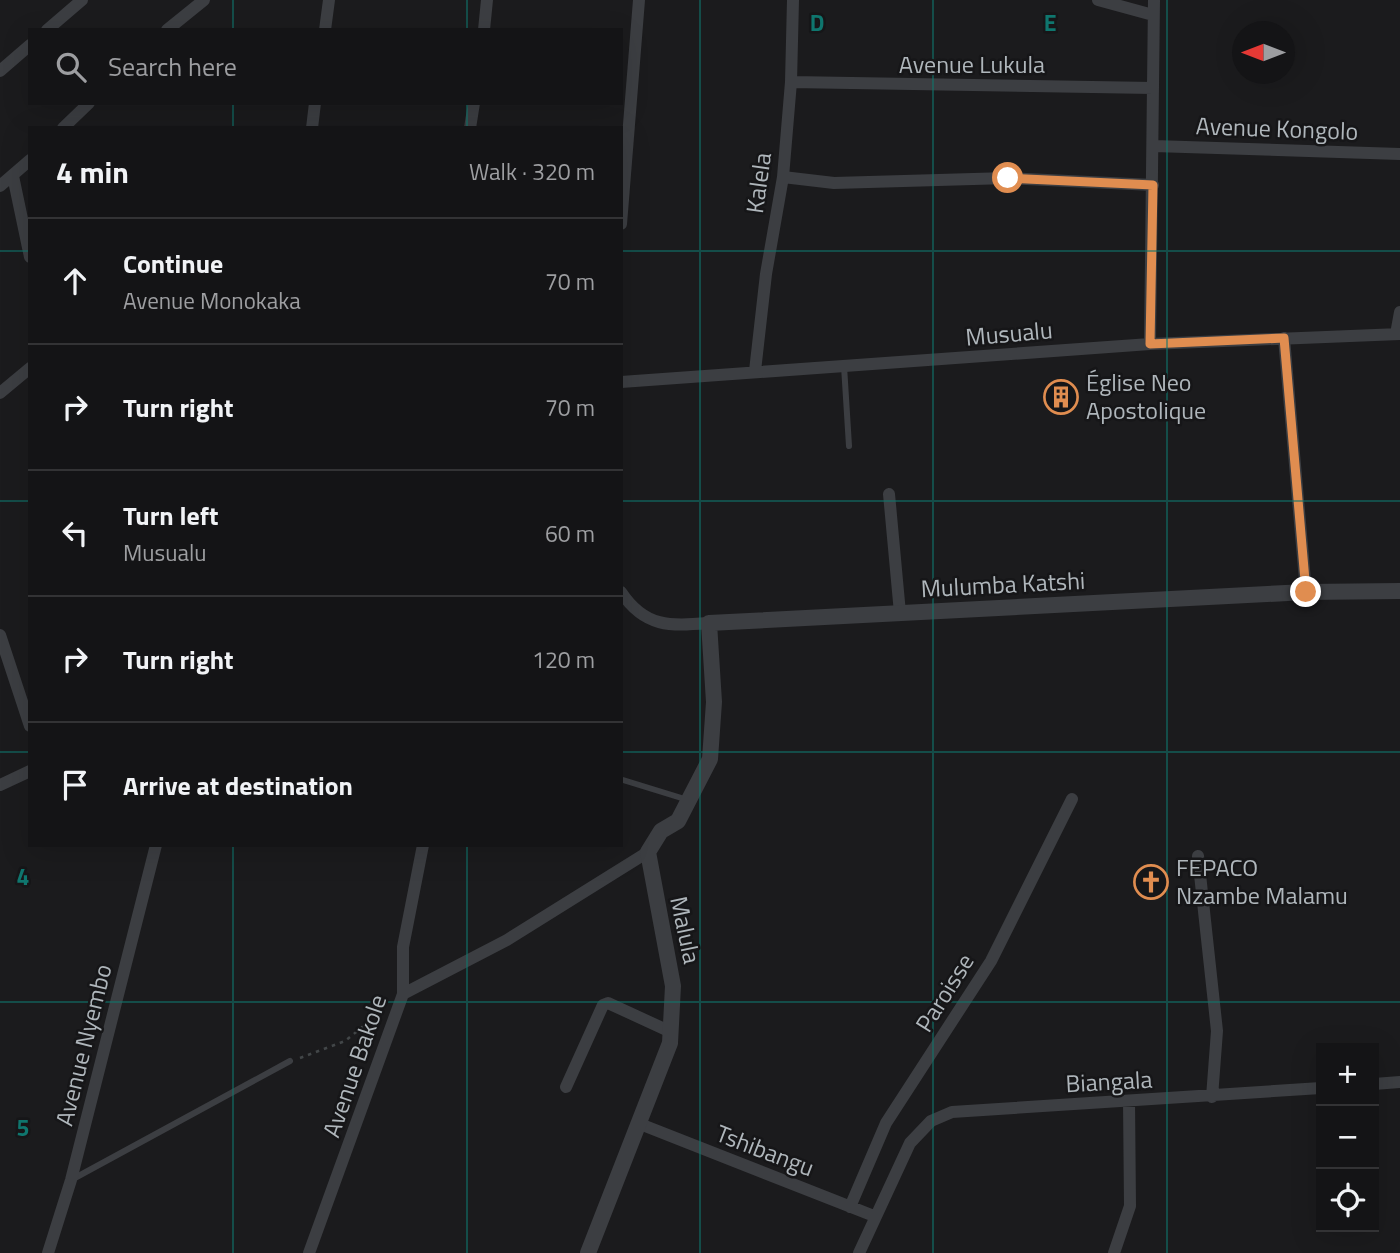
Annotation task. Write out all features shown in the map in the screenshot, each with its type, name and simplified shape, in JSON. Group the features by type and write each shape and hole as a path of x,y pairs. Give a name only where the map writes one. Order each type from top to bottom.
{"street":[{"path":"49,28 82,0"},
{"path":"169,28 204,0"},
{"path":"325,28 329,0"},
{"path":"484,28 487,0"},
{"path":"623,199 639,0"},
{"name":"Kalela","path":"755,371 766,274 783,177 791,82 793,0"},
{"path":"1098,0 1153,15"},
{"path":"1150,344 1154,0"},
{"path":"0,71 28,47"},
{"name":"Avenue Lukula","path":"791,82 866,86 1153,88"},
{"path":"66,126 87,105"},
{"path":"312,126 315,105"},
{"path":"470,126 474,105"},
{"name":"Avenue Kongolo","path":"1154,146 1400,154"},
{"path":"0,186 28,162"},
{"path":"13,176 28,247"},
{"path":"783,177 834,183 1008,178 1153,185"},
{"path":"1398,334 1400,312"},
{"name":"Musualu","path":"623,382 1150,344 1398,334"},
{"path":"1284,338 1306,592"},
{"path":"0,393 28,370"},
{"path":"889,494 900,613"},
{"name":"Mulumba Katshi","path":"623,594 639,614 673,626 1306,592 1400,591"},
{"path":"403,994 507,940 648,852 662,831 678,821 710,759 714,702 709,623"},
{"path":"0,635 28,720"},
{"path":"0,785 28,772"},
{"name":"Paroisse","path":"850,1207 886,1123 991,961 1072,799"},
{"name":"Avenue Nyembo","path":"48,1253 71,1180 155,847"},
{"name":"Avenue Bakole","path":"309,1253 403,994 403,947 423,847"},
{"name":"Malula","path":"588,1253 640,1124 671,1032 673,986 648,852"},
{"path":"1198,856 1217,1031 1212,1097"},
{"path":"566,1087 603,1005 608,1003 671,1032"},
{"path":"1379,1084 1400,1082"},
{"name":"Biangala","path":"874,1216 910,1143 931,1121 952,1112 1316,1088"},
{"path":"1114,1253 1130,1206 1129,1101"},
{"name":"Tshibangu","path":"640,1124 874,1216"},
{"path":"859,1253 874,1216"}],"lane":[{"path":"844,366 849,446"},
{"path":"623,780 690,801"},
{"path":"71,1180 290,1061"}],"path":[{"path":"290,1061 345,1041 383,1011"}],"place":[{"name":"Église Neo Apostolique","path":"1061,397"},
{"name":"FEPACO Nzambe Malamu","path":"1151,882"}],"route":[{"path":"1008,178 1153,185 1150,344 1284,338 1306,592"}]}
